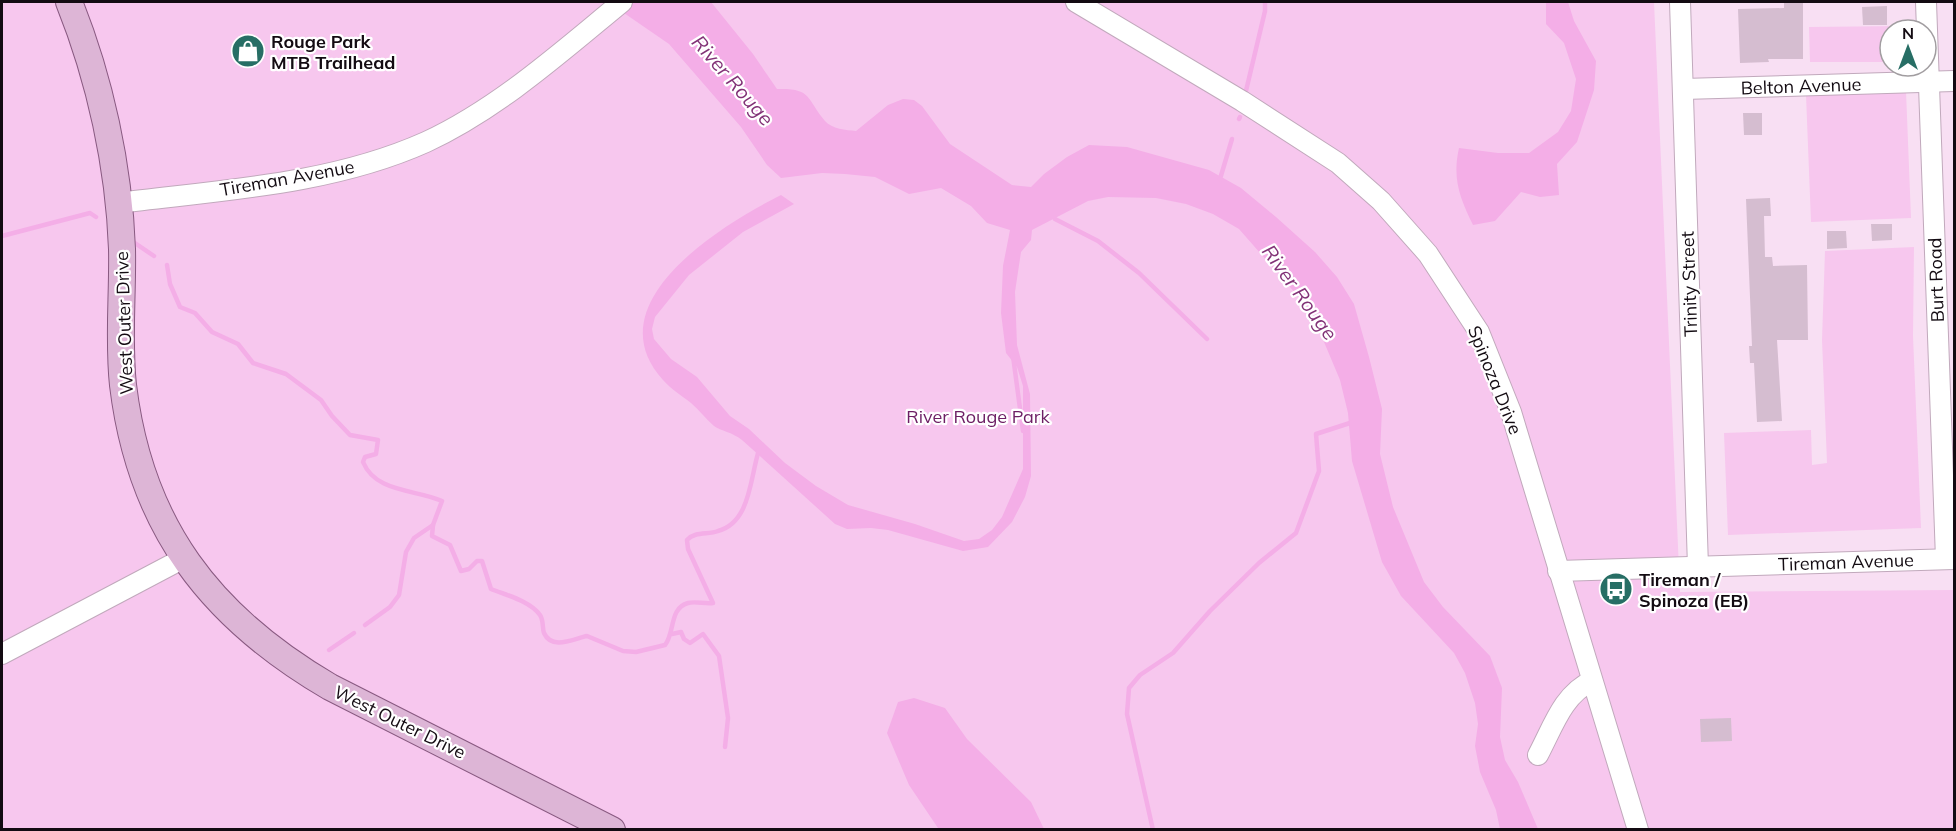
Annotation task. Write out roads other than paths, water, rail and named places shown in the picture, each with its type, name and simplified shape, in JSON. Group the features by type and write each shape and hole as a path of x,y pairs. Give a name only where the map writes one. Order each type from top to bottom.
{"main road":[{"name":"West Outer Drive","path":"69,2 94,75 108,136 118,203 122,248 122,357 128,420 150,493 184,558 230,615 292,666 612,830"}],"street":[{"name":"Tireman Avenue","path":"118,203 307,179 354,168 400,153 453,128 494,103 622,2"},
{"name":"Spinoza Drive","path":"1076,2 1242,101 1338,163 1381,201 1428,254 1479,332 1511,412 1638,830"},
{"name":"Trinity Street","path":"1680,2 1698,567"},
{"name":"Burt Road","path":"1926,2 1948,448 1950,559"},
{"name":"Belton Avenue","path":"1683,89 1954,81"},
{"path":"2,654 184,558"},
{"name":"Tireman Avenue","path":"1558,571 1950,559"},
{"path":"1538,755 1568,699 1577,688 1592,681"}],"water":[{"name":"River Rouge","path":"608,2 711,2 753,54 777,89 797,90 803,93 831,126 856,131 888,105 903,99 914,100 922,106 950,144 1012,185 1031,187 1067,157 1089,145 1127,147 1209,170 1241,188 1276,217 1315,252 1337,277 1354,304 1382,409 1380,454 1393,507 1424,582 1443,607 1490,656 1502,688 1500,737 1505,760 1518,782 1538,829 1500,829 1496,810 1480,772 1475,746 1478,724 1475,703 1465,673 1454,653 1401,596 1382,562 1352,461 1348,413 1340,380 1311,311 1239,229 1213,214 1186,204 1156,198 1108,197 1088,201 1032,230 1031,240 1021,252 1015,292 1017,345 1030,394 1031,476 1025,497 1012,522 988,547 963,551 888,530 847,529 835,524 742,440 714,426 663,380 646,351 644,323 654,295 674,270 728,225 781,195 794,204 743,232 689,275 655,317 652,329 654,339 671,359 697,377 730,416 749,429 785,463 816,486 848,505 964,541 979,539 992,530 1002,517 1023,469 1023,386 1017,367 1006,353 1001,313 1003,266 1010,230 987,223 971,206 941,188 909,194 875,177 845,174 822,173 781,178 767,165 741,127 669,44"},
{"path":"1546,2 1568,2 1574,21 1596,61 1594,90 1577,142 1557,164 1559,195 1540,197 1521,192 1495,221 1473,225 1458,188 1456,169 1459,148 1498,153 1529,153 1558,132 1571,111 1576,79 1564,43 1546,24"},
{"path":"914,698 945,708 967,739 1031,802 1044,829 938,828 909,785 887,733 898,702"}],"waterway":[{"path":"1245,95 1265,11 1265,2"},
{"path":"1220,179 1232,139"},
{"path":"2,236 90,213 96,217"},
{"path":"1055,219 1098,241 1139,273 1207,339"},
{"path":"129,239 154,256"},
{"path":"167,265 170,284 180,307 195,313 212,332 238,344 253,363 286,374 321,400 350,435 378,440 376,454 365,457 363,462 377,479 397,489 442,501 433,525 432,536 450,545 461,571 469,569 477,561 482,561 491,589 517,599 536,610 541,617 544,633 552,641 564,642 587,636 623,651 636,652 665,645 675,615 682,606 691,602 713,603 688,549 687,540 694,535 718,531 729,526 737,518 748,497 759,450"},
{"path":"1013,356 1023,431"},
{"path":"1153,830 1127,714 1129,688 1140,675 1173,653 1210,611 1259,563 1296,533 1319,471 1316,434 1353,422"},
{"path":"365,625 390,607 399,595 406,552 414,538 433,525"},
{"path":"672,634 681,632 684,639 690,643 703,634 719,656 728,718 725,747"},
{"path":"329,650 354,633"}],"place":[{"name":"Rouge Park MTB Trailhead","path":"248,51"},
{"name":"Tireman / Spinoza (EB)","path":"1616,589"}],"park label":[{"name":"River Rouge Park","path":"978,416"}]}
